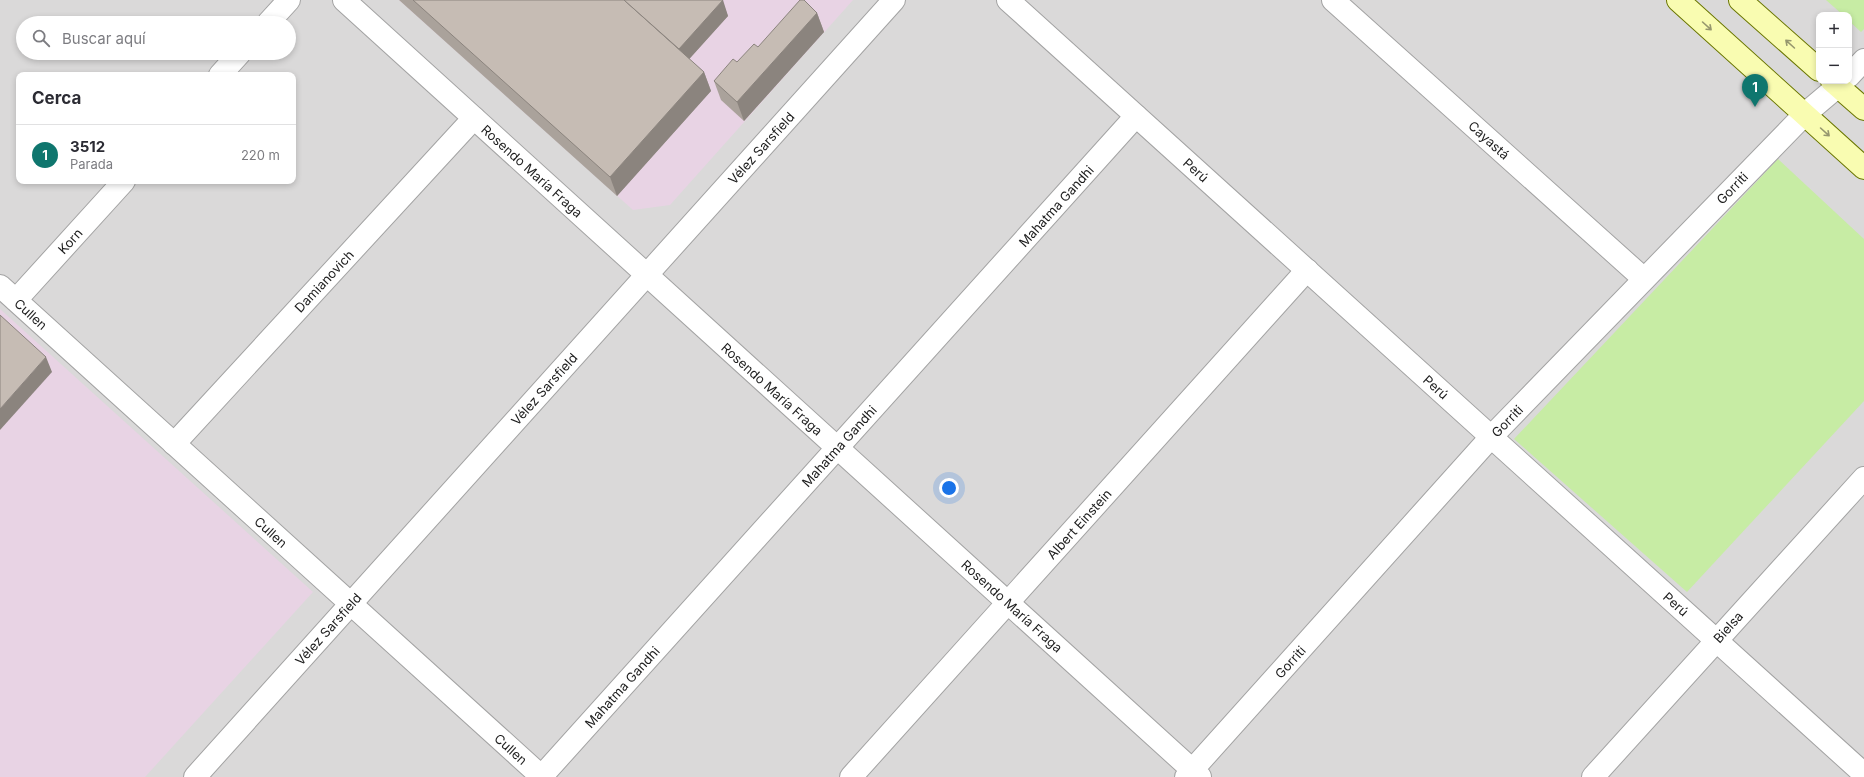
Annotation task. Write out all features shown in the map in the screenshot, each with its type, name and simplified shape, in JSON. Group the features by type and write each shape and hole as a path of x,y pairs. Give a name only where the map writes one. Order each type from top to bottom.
{"main road":[{"path":"1678,0 1864,168"},
{"path":"1740,0 1816,67"},
{"path":"1843,84 1864,109"}],"street":[{"path":"274,16 288,0"},
{"name":"Rosendo María Fraga","path":"344,0 1008,603 1193,775"},
{"name":"Vélez Sarsfield","path":"195,777 894,0"},
{"name":"Perú","path":"1008,0 1864,774"},
{"name":"Cayastá","path":"1333,0 1644,279"},
{"path":"223,72 234,60"},
{"name":"Gorriti","path":"1852,71 1864,60"},
{"name":"Gorriti","path":"1193,775 1491,437 1805,114 1838,84"},
{"name":"Mahatma Gandhi","path":"542,777 1136,116"},
{"name":"Damianovich","path":"174,444 474,118"},
{"name":"Korn","path":"16,300 121,184"},
{"name":"Albert Einstein","path":"851,777 1307,270"},
{"name":"Cullen","path":"0,286 542,777"},
{"name":"Bielsa","path":"1593,777 1864,478"}],"shaded area":[{"path":"0,0 1864,0 1864,777 0,777"},
{"path":"399,0 853,0 670,205 633,210"},
{"path":"0,309 313,592 145,777 0,777"}],"green space":[{"path":"1826,0 1864,0 1864,29 1861,32 1852,24 1852,12 1840,12"},
{"path":"1778,159 1864,239 1864,401 1687,592 1514,439"}],"building":[{"path":"413,0 624,0 704,72 610,177"},
{"path":"624,0 723,0 679,49"},
{"path":"800,0 804,0 817,13 737,102 714,81 733,59 737,62 754,44 758,47"},
{"path":"0,315 46,357 0,409"}],"place":[{"name":"3512","path":"1755,107"}]}
